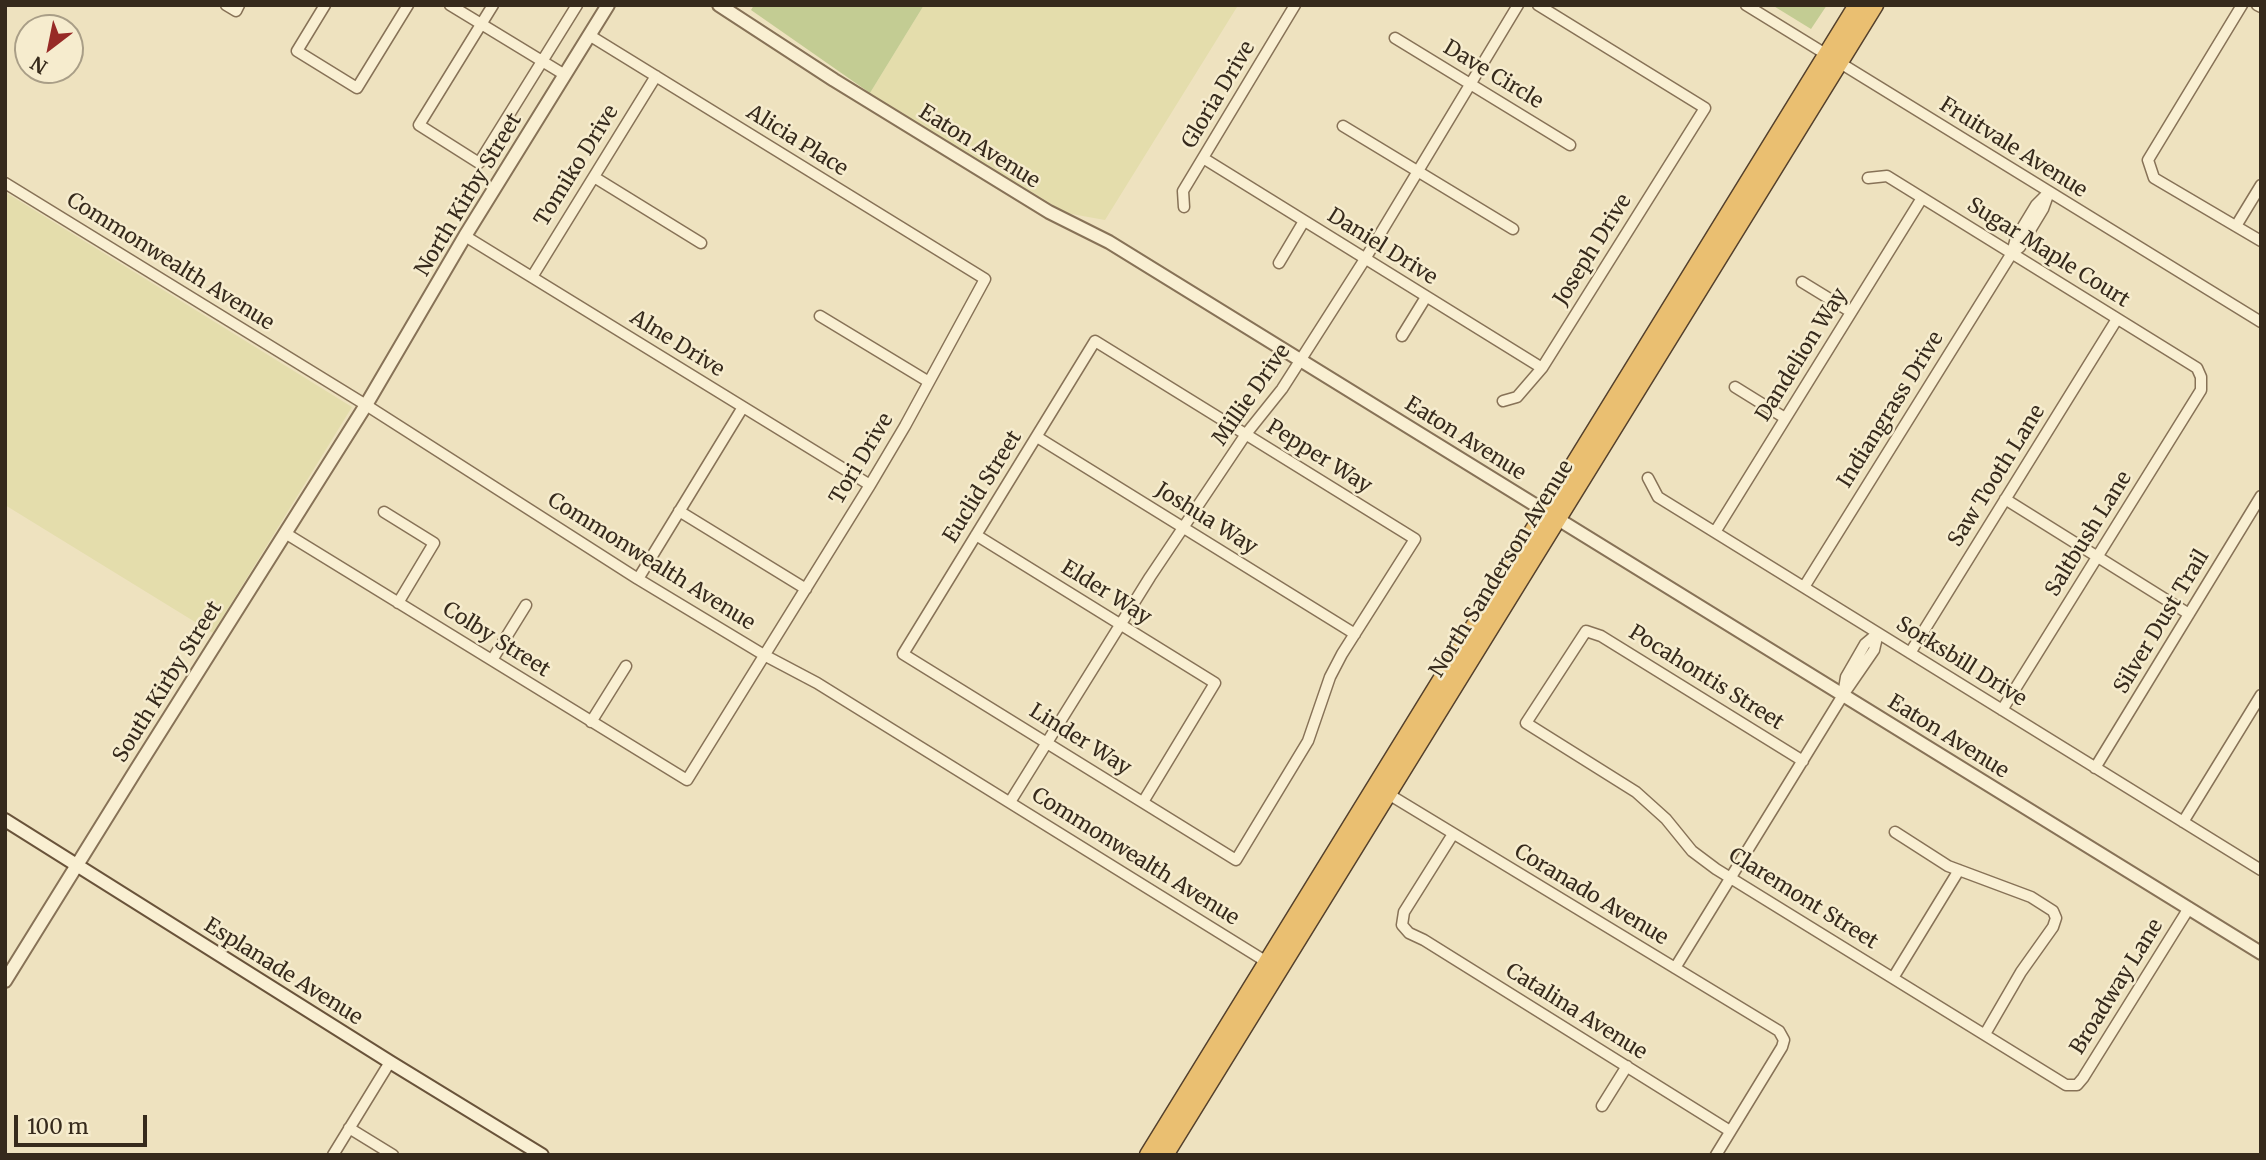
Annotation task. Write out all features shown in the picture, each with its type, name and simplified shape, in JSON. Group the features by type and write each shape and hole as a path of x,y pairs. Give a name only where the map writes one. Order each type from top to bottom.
{"highway":[{"name":"North Sanderson Avenue","path":"1833,59 1857,5"},
{"name":"North Sanderson Avenue","path":"1148,1155 1273,966 1833,59 1875,5"},
{"name":"North Sanderson Avenue","path":"1165,1155 1273,966"}],"street":[{"path":"226,5 236,11 239,5"},
{"path":"325,5 297,51 358,88 408,5"},
{"path":"450,5 565,75"},
{"path":"493,5 419,125 479,163 577,5"},
{"name":"North Kirby Street","path":"366,405 465,236 608,5"},
{"name":"Eaton Avenue","path":"719,5 834,80 1027,198 1109,242 2261,953"},
{"name":"Gloria Drive","path":"1184,207 1183,191 1295,5"},
{"name":"Millie Drive","path":"1010,802 1183,528 1245,434 1282,389 1301,360 1518,5"},
{"name":"Joseph Drive","path":"1503,401 1517,397 1542,368 1705,108 1538,5"},
{"name":"Fruitvale Avenue","path":"1746,5 2261,322"},
{"path":"2242,5 2148,160 2149,170 2154,178 2261,241"},
{"name":"Alicia Place","path":"589,35 985,279"},
{"name":"Dave Circle","path":"1395,38 1471,82 1570,145"},
{"name":"Tomiko Drive","path":"532,277 656,76"},
{"path":"1343,126 1513,229"},
{"name":"Daniel Drive","path":"1203,158 1542,368"},
{"name":"Sugar Maple Court","path":"1868,178 1887,176 2197,368 2201,377"},
{"path":"594,177 701,243"},
{"name":"Commonwealth Avenue","path":"5,183 366,405 638,579 764,655 817,683 1273,966"},
{"path":"2235,226 2261,185"},
{"name":"Indiangrass Drive","path":"1804,587 2012,253 2020,247 2043,209 2049,192"},
{"name":"Dandelion Way","path":"1715,532 1922,198"},
{"path":"1279,263 1304,221"},
{"name":"Alne Drive","path":"465,236 870,485"},
{"name":"Tori Drive","path":"687,780 870,485 985,279"},
{"path":"1802,282 1851,312"},
{"path":"1402,336 1426,298"},
{"path":"820,316 929,382"},
{"name":"Saw Tooth Lane","path":"1910,653 2117,319"},
{"name":"Pepper Way","path":"1096,341 1415,539 1354,634"},
{"name":"Euclid Street","path":"903,654 1096,341"},
{"name":"Saltbush Lane","path":"2002,710 2201,390 2201,377"},
{"path":"1735,387 1785,418"},
{"name":"South Kirby Street","path":"5,981 366,405"},
{"path":"638,579 743,407"},
{"name":"Joshua Way","path":"1037,437 1354,634"},
{"name":"Sorksbill Drive","path":"1648,478 1658,497 2261,870"},
{"name":"Silver Dust Trail","path":"2095,768 2261,496"},
{"path":"2005,499 2189,614"},
{"path":"679,511 806,589"},
{"path":"384,512 434,543 398,603"},
{"name":"Colby Street","path":"285,533 687,780"},
{"name":"Elder Way","path":"976,535 1215,683 1143,802"},
{"path":"492,660 526,605"},
{"name":"Claremont Street","path":"1586,631 1526,723 1636,792 1666,819 1692,851 1730,878 2066,1085 2077,1085"},
{"name":"Pocahontis Street","path":"1586,631 1601,636 1803,761"},
{"path":"1675,968 1843,695 1874,650 1878,633"},
{"name":"Linder Way","path":"903,654 1236,860 1308,741 1330,677 1354,634"},
{"path":"592,722 626,666"},
{"path":"2183,822 2261,695"},
{"name":"Coranado Avenue","path":"1382,790 1779,1031 1784,1040 1782,1047 1730,1131"},
{"name":"Esplanade Avenue","path":"5,820 542,1155"},
{"path":"1895,832 1948,866 2031,897 2053,911 2056,918 2053,926 2021,972 1985,1034"},
{"name":"Catalina Avenue","path":"1452,834 1404,912 1402,925 1409,933 1730,1131"},
{"path":"1894,978 1959,870"},
{"name":"Broadway Lane","path":"2077,1085 2189,908"},
{"path":"332,1155 390,1062"},
{"path":"1602,1106 1627,1066"},
{"path":"349,1128 393,1155"},
{"path":"1716,1155 1730,1131"}],"shaded area":[{"path":"924,5 1237,7 1105,220 1066,213 870,93"},
{"path":"5,192 352,407 213,633 5,505"}],"green space":[{"path":"754,5 924,5 870,93 751,10"},
{"path":"1772,5 1827,5 1811,29"}]}
